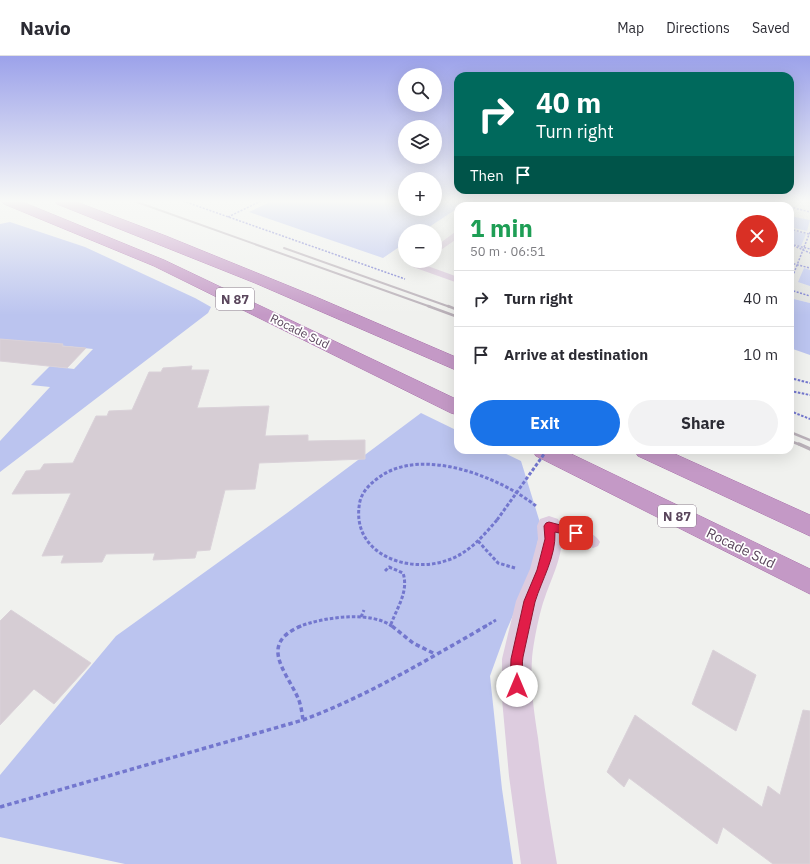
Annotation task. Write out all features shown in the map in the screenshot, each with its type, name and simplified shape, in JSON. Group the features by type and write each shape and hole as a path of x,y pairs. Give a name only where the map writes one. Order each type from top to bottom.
{"highway":[{"name":"Rocade Sud","path":"101,239 159,262 454,406"},
{"name":"N 87","path":"156,239 328,308 454,363"},
{"name":"Rocade Sud","path":"553,454 810,582"},
{"path":"655,454 810,526"}],"street":[{"path":"539,864 526,776 517,699 517,659 530,601 543,570 550,539 549,526"}],"lane":[{"path":"442,246 452,239"},
{"path":"424,268 454,279"},
{"path":"549,526 576,533 593,542"}],"path":[{"path":"290,239 406,279"},
{"path":"794,273 808,239"},
{"path":"794,245 810,249"},
{"path":"794,246 810,253"},
{"path":"794,264 810,268"},
{"path":"794,291 810,296"},
{"path":"794,379 810,383"},
{"path":"794,391 810,394"},
{"path":"794,412 810,418"},
{"path":"542,454 497,520 478,542 462,554 447,561 431,565 410,566 395,562 375,551 365,537 359,522 358,503 364,489 377,477 400,466 419,464 450,468 497,483 530,500 542,511 549,526"},
{"path":"478,542 498,563 515,568"},
{"path":"385,572 389,567 403,573 406,579 405,589 391,624"},
{"path":"0,807 303,720 359,697 530,601"},
{"path":"361,617 364,610"},
{"path":"303,720 300,702 276,654 279,644 293,630 301,625 344,617 376,618 391,624 418,647 436,654"}],"shaded area":[{"path":"0,239 60,239 85,247 195,298 211,307 208,313 0,472 0,441 50,387 31,385 50,366 74,369 93,349 0,339"},
{"path":"327,239 398,239 398,248 383,258"},
{"path":"794,239 810,239 810,303 794,299"},
{"path":"794,239 804,239 801,246 794,244"},
{"path":"804,268 810,270 810,286 798,282"},
{"path":"794,299 810,303 810,355 794,349"},
{"path":"421,413 454,429 454,454 506,454 521,461 541,526 531,574 507,629 490,676 502,789 513,864 125,864 0,837 0,775 116,636 287,513"}],"building":[{"path":"0,339 63,344 62,346 86,348 67,368 0,361"},
{"path":"192,366 191,370 209,370 197,408 269,406 265,436 308,435 308,441 365,440 365,459 259,463 255,489 225,490 210,550 197,551 195,558 153,560 155,553 106,554 102,562 61,563 64,555 42,556 71,493 12,494 26,471 40,470 44,464 73,463 96,416 107,416 109,411 132,410 149,372 161,372 163,368"},
{"path":"11,610 91,663 54,704 34,689 0,725 0,621"},
{"path":"713,650 756,675 736,731 692,704"},
{"path":"803,710 810,711 810,864 773,864 723,827 717,844 629,778 624,787 607,772 635,715 762,807 768,786 780,795"}],"railway":[{"path":"240,239 431,307"},
{"path":"284,248 450,307"},
{"path":"428,306 454,316"},
{"path":"448,306 454,308"},
{"path":"794,434 810,440"},
{"path":"794,442 801,445"},
{"path":"799,444 810,449"}],"route":[{"path":"517,686 517,659 530,601 543,570 550,539 549,526 576,533"}]}
